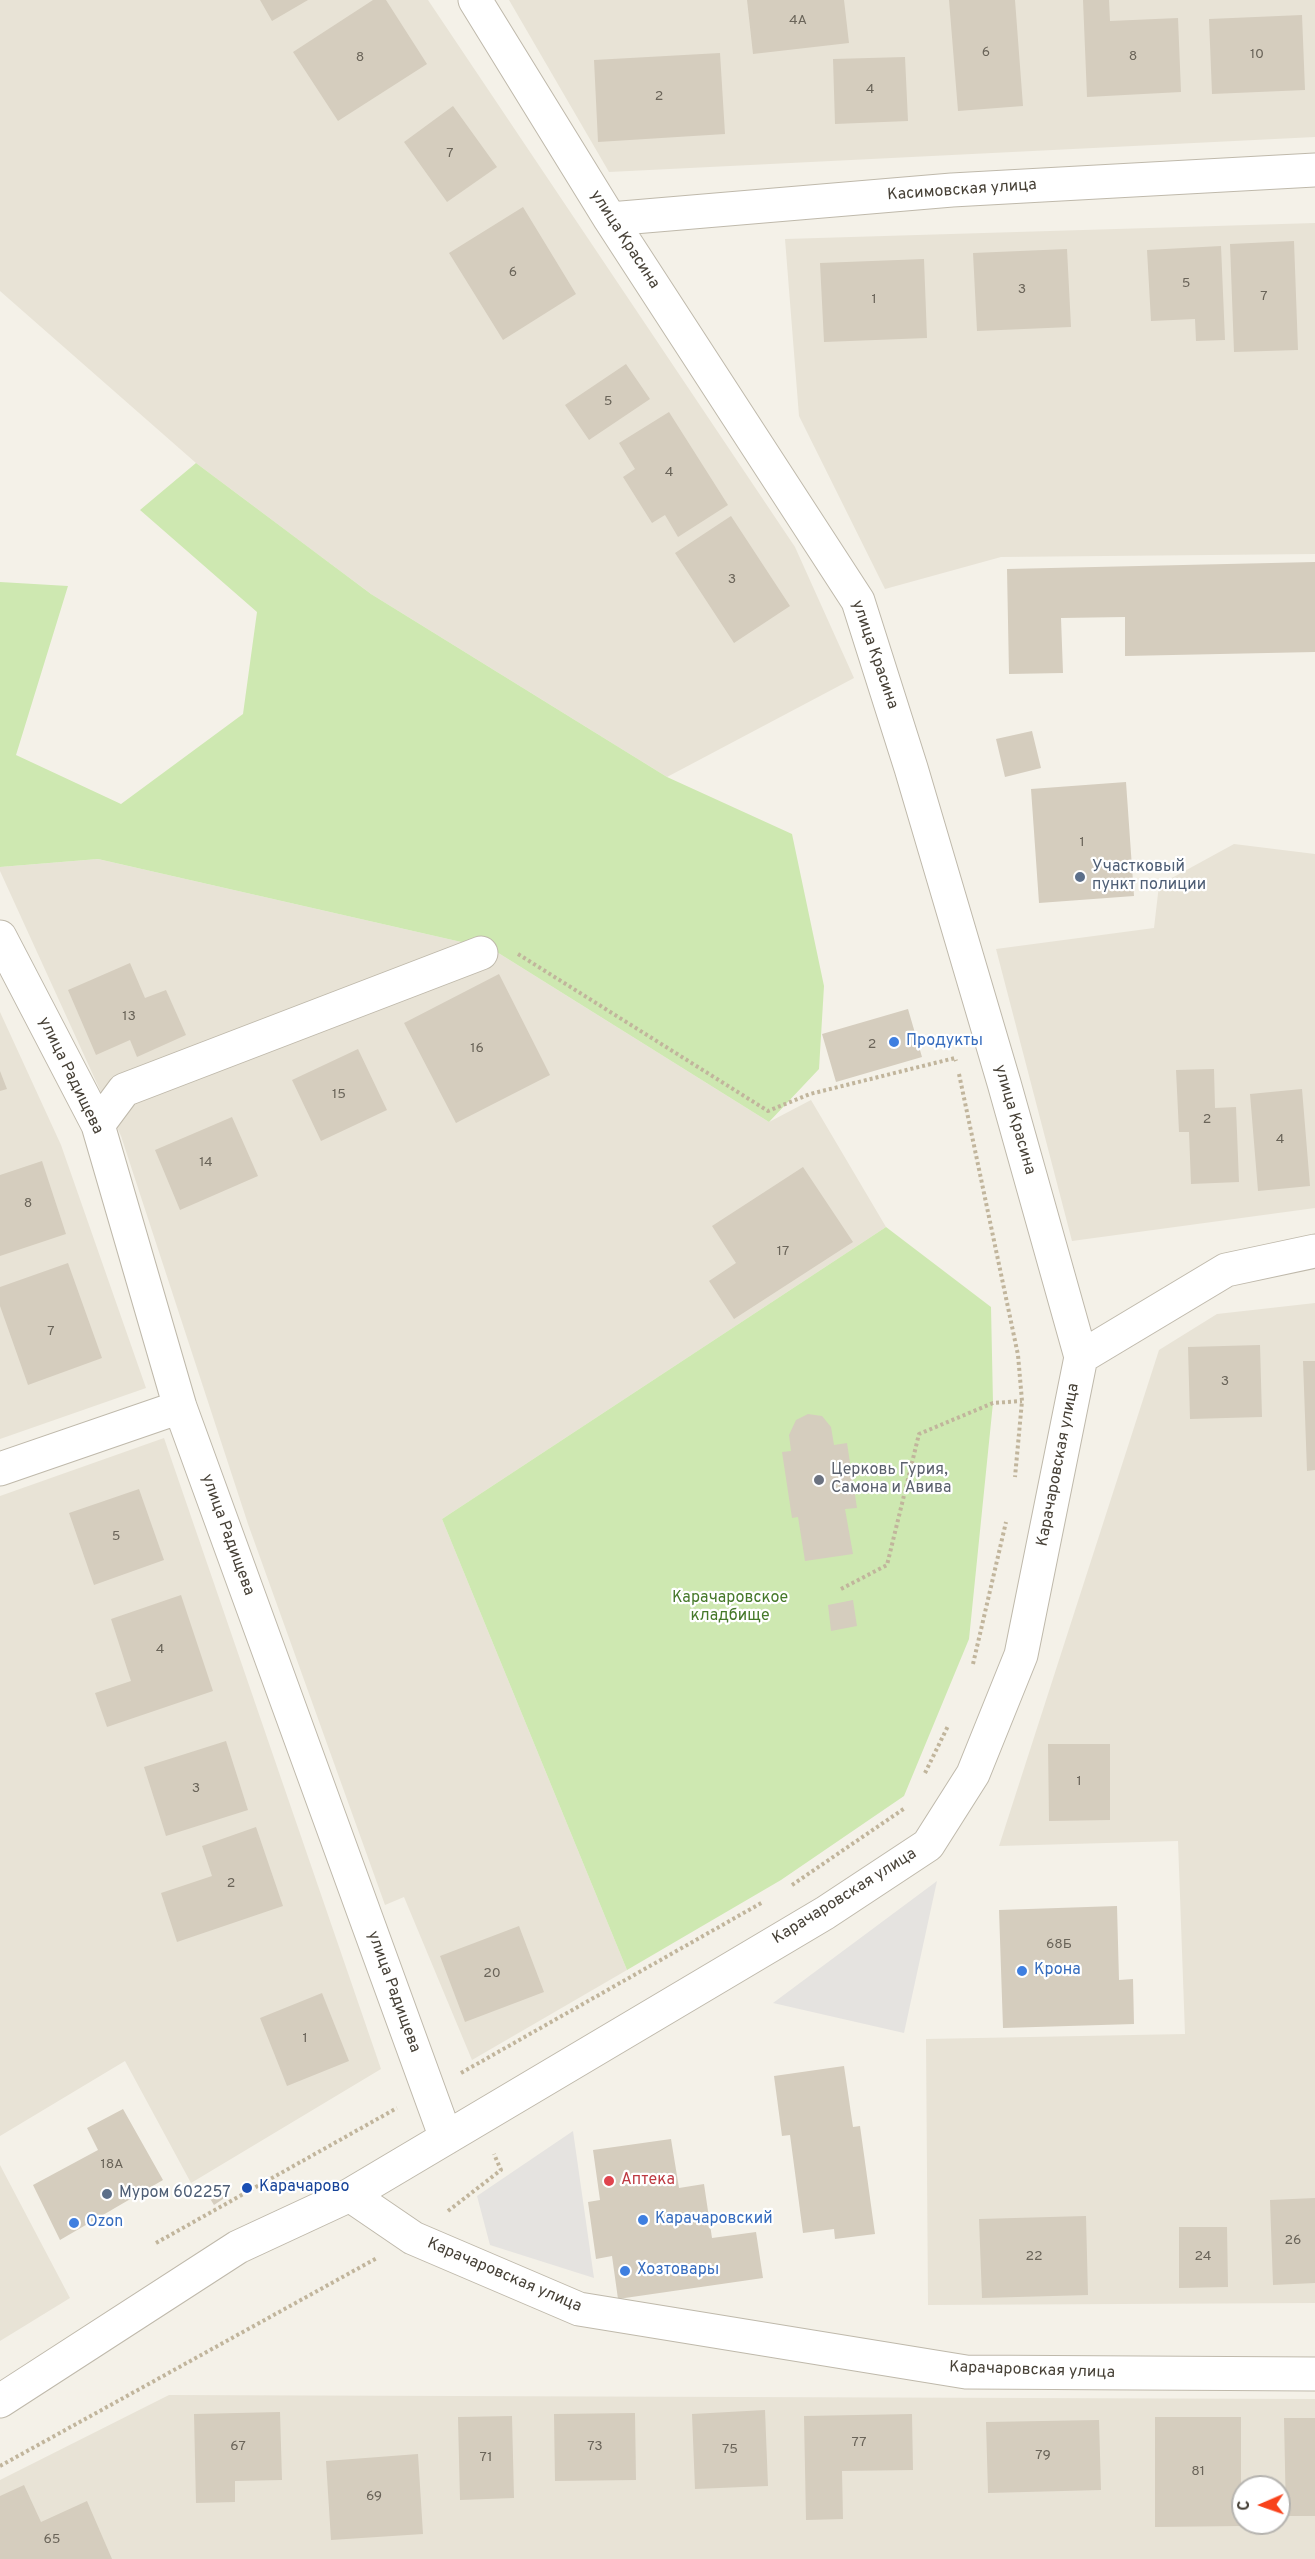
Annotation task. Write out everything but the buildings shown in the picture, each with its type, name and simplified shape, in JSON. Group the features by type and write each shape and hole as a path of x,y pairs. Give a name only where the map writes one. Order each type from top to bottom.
{"street":[{"name":"улица Красина","path":"475,0 610,219 858,601 998,1060 1081,1357"},
{"name":"Касимовская улица","path":"610,219 952,190 1315,170"},
{"name":"улица Радищева","path":"0,937 98,1125 180,1407 446,2138"},
{"path":"98,1125 124,1090 481,953"},
{"path":"1081,1357 1226,1270 1315,1251"},
{"name":"Карачаровская улица","path":"0,2402 238,2247 350,2195 825,1913 928,1845 974,1774 1022,1655 1081,1357"},
{"path":"0,1469 180,1407"},
{"name":"Карачаровская улица","path":"350,2195 413,2238 579,2309 966,2372 1315,2374"}],"path":[{"path":"481,953 509,948 768,1111 810,1094 955,1058 1018,1355 1022,1401 1015,1483"},
{"path":"841,1589 886,1565 919,1434 993,1403 1022,1401"},
{"path":"972,1672 1007,1517"},
{"path":"925,1774 949,1724"},
{"path":"787,1888 910,1804"},
{"path":"156,2243 767,1900"}],"shaded area":[{"path":"0,0 428,0 795,547 854,678 667,777 371,594 196,463 0,291"},
{"path":"509,0 1315,0 1315,137 609,172"},
{"path":"1315,223 1315,554 1001,557 885,589 799,416 785,239"},
{"path":"1234,844 1315,854 1315,1208 1072,1241 996,949 1154,928 1159,885"},
{"path":"98,859 492,949 769,1122 811,1100 886,1227 442,1519 627,1970 472,2060 404,1897 385,1905 248,1524 121,1136 0,871 0,867"},
{"path":"0,1012 61,1145 146,1388 0,1439"},
{"path":"1315,1303 1315,2303 928,2305 926,2039 1185,2034 1178,1841 999,1846 1159,1350 1217,1314"},
{"path":"164,1438 381,2069 191,2183 125,2061 0,2136 0,1496"},
{"path":"937,1881 904,2033 773,2003"},
{"path":"573,2131 594,2278 490,2245 477,2196"},
{"path":"0,2165 70,2298 0,2341"},
{"path":"169,2395 1315,2399 1315,2559 0,2559 0,2480"}],"green space":[{"path":"196,463 371,594 667,777 792,834 824,986 819,1069 769,1122 492,949 98,859 0,867 0,582 68,586 16,755 121,804 243,714 257,612 140,510"},
{"name":"Карачаровское кладбище","path":"886,1227 991,1307 993,1403 969,1639 904,1796 781,1880 627,1970 442,1519"}],"place":[{"name":"Участковый пункт полиции","path":"1080,877"},
{"name":"Продукты","path":"894,1042"},
{"name":"Церковь Гурия, Самона и Авива","path":"819,1480"},
{"name":"Крона","path":"1022,1971"},
{"name":"Аптека","path":"609,2181"},
{"name":"Карачарово","path":"247,2188"},
{"name":"Муром 602257","path":"107,2194"},
{"name":"Карачаровский","path":"643,2220"},
{"name":"Ozon","path":"74,2223"},
{"name":"Хозтовары","path":"625,2271"}]}
